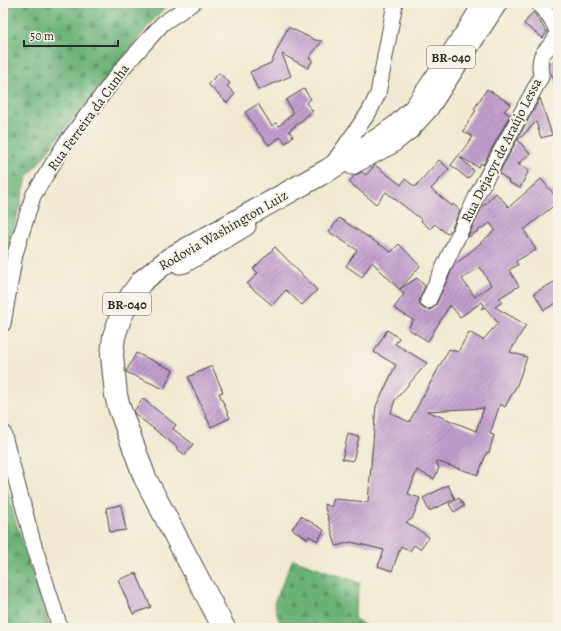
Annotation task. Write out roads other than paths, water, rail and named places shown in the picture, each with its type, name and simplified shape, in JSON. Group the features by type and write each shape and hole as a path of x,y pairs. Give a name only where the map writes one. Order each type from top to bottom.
{"highway":[{"name":"Rodovia Washington Luiz","path":"224,628 145,478 116,395 112,355 114,336 121,316 131,296 142,281 171,258 202,248 255,217 379,139 397,126 415,109 468,32 492,4"}],"street":[{"name":"Rua Ferreira da Cunha","path":"3,324 16,254 33,196 65,144 120,70 163,23 193,3"},
{"path":"328,170 369,112 378,94 395,3"},
{"name":"Rua Dejacyr de Araújo Lessa","path":"428,301 478,193 541,77 539,66 542,55 556,37 556,27 538,3"},
{"path":"255,217 392,146 411,131 430,110 492,4"},
{"path":"3,432 33,542 60,628"}]}
